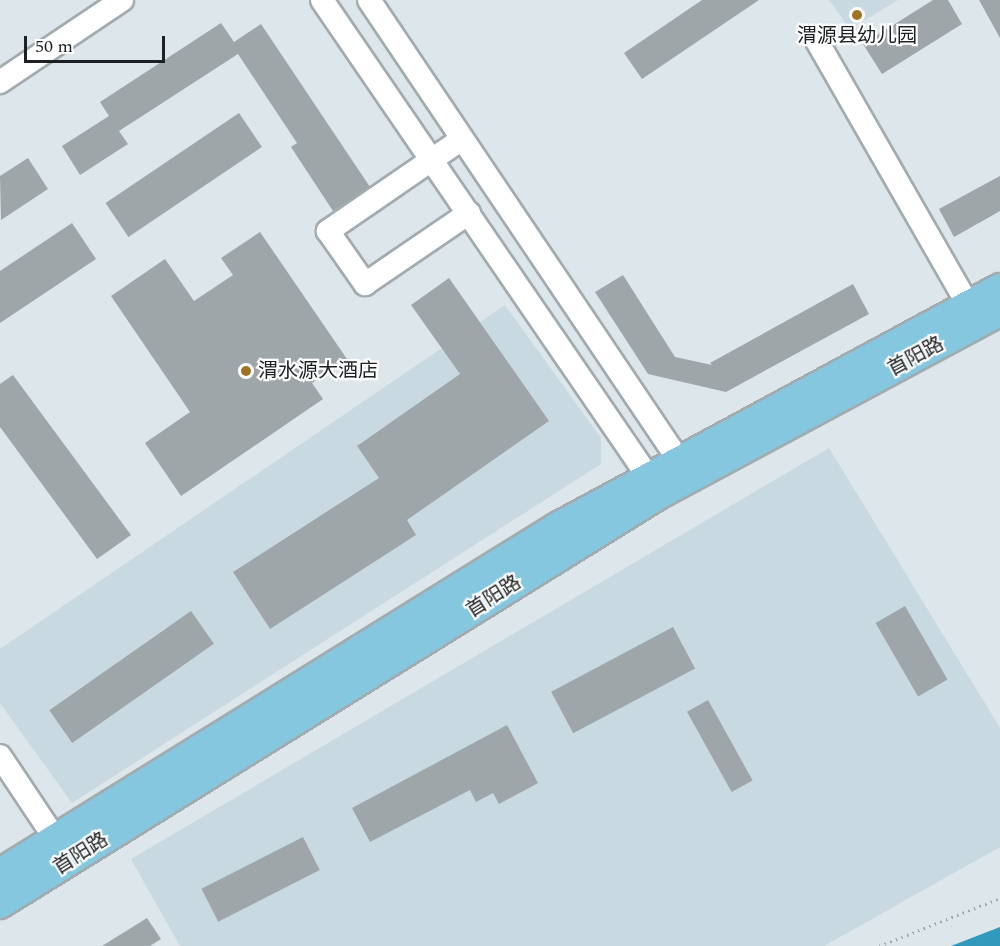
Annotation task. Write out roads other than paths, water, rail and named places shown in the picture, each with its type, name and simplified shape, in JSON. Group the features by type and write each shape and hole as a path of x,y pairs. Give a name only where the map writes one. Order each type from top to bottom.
{"main road":[{"name":"首阳路","path":"0,904 63,849 557,527 655,485 1000,288"},
{"name":"首阳路","path":"684,469 1000,312"},
{"name":"首阳路","path":"0,873 63,849"}],"street":[{"path":"0,82 122,0"},
{"path":"322,0 655,485"},
{"path":"369,0 684,469"},
{"path":"817,41 968,305"},
{"path":"462,139 328,231 365,284 469,213"},
{"path":"0,756 63,849"}],"water":[{"path":"1000,927 1000,946 951,946"}],"place":[{"name":"渭源县幼儿园","path":"857,15"},
{"name":"渭水源大酒店","path":"246,371"}]}
